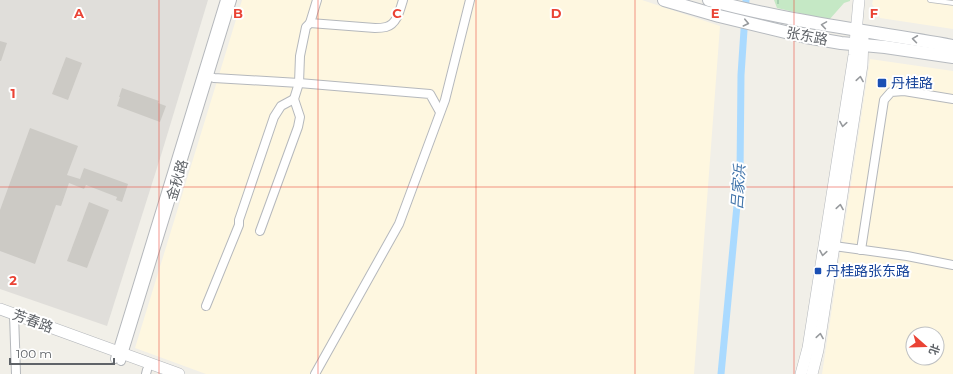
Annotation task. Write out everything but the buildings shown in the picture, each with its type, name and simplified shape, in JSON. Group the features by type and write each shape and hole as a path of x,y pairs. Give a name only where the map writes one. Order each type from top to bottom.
{"main road":[{"name":"张东路","path":"664,0 719,16 806,37 841,43 885,47 953,57"},
{"name":"张东路","path":"714,2 773,16 860,31 919,39 953,46"}],"street":[{"name":"金秋路","path":"119,356 224,0"},
{"name":"金秋路","path":"119,356 232,0"},
{"path":"260,231 298,127 300,117 294,99 299,83 300,56 306,27 310,23 317,0"},
{"path":"310,23 376,28 386,27 392,24 397,18 403,0"},
{"path":"315,374 399,224 445,100 470,0"},
{"path":"859,0 860,31"},
{"path":"801,374 808,348 859,44 864,0"},
{"path":"812,374 818,350 862,65 859,44"},
{"path":"208,76 214,78 299,83 430,94 440,112"},
{"path":"861,250 884,100 890,92 904,91 953,99"},
{"path":"206,306 239,225 239,220 274,117 281,106 294,99"},
{"path":"834,246 907,256 953,265"},
{"name":"芳春路","path":"0,309 14,318"},
{"name":"芳春路","path":"0,316 14,318 119,356 178,374"},
{"path":"14,318 16,374"},
{"name":"芳春路","path":"119,356 150,373"}],"lane":[{"path":"930,0 953,3"}],"shaded area":[{"path":"0,0 208,0 107,326 0,289"},
{"path":"242,0 642,0 720,26 694,374 206,374 135,348"},
{"path":"873,0 953,0 953,29 880,18 872,4"},
{"path":"870,59 953,71 953,374 822,374"}],"green space":[{"path":"774,0 850,1 844,3 829,20 777,8"}],"waterway":[{"name":"吕家浜","path":"721,374 740,174 741,75 746,0"}],"place":[{"name":"丹桂路","path":"882,83"},
{"name":"丹桂路张东路","path":"818,271"}]}
